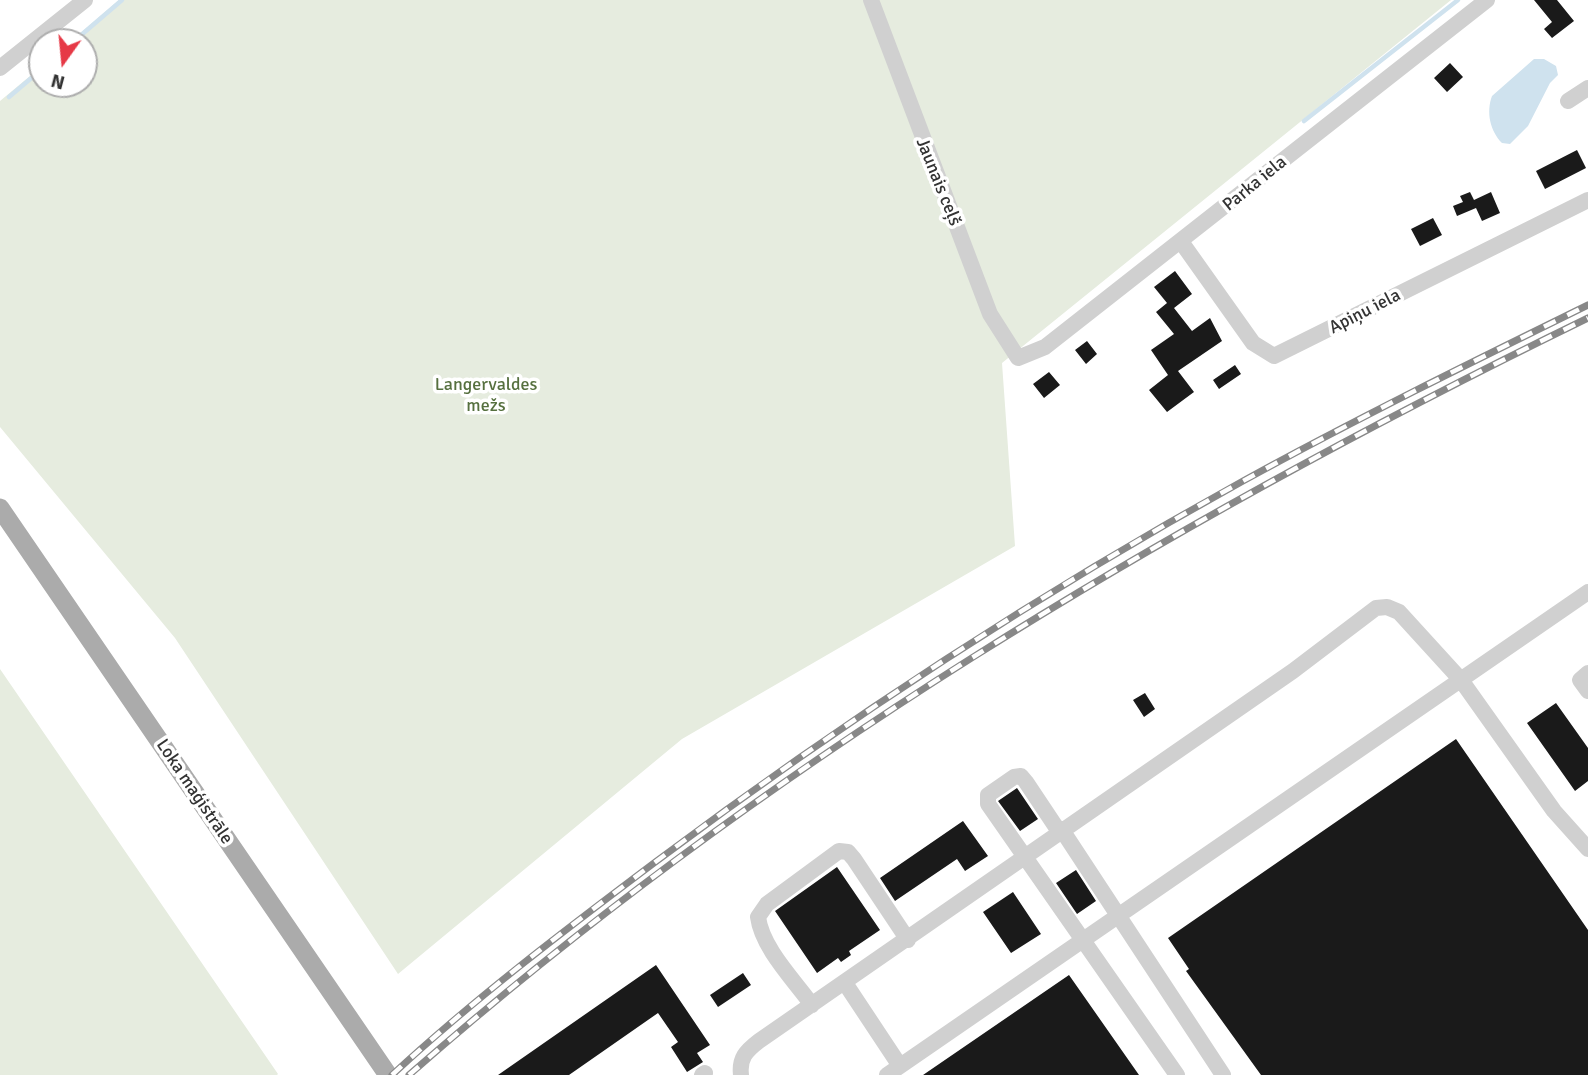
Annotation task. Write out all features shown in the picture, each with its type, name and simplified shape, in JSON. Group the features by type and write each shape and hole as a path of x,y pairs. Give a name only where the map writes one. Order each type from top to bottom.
{"main road":[{"name":"Loka maģistrāle","path":"0,508 388,1075"}],"street":[{"path":"0,68 85,0"},
{"name":"Jaunais ceļš","path":"871,0 990,314 1018,358"},
{"name":"Parka iela","path":"1018,358 1045,346 1182,243 1487,0"},
{"path":"1568,101 1588,88"},
{"name":"Apiņu iela","path":"1182,243 1253,343 1274,356 1588,200"},
{"path":"845,983 893,1070 1588,592"},
{"path":"741,1075 745,1052 908,940 918,929 1293,671 1376,608 1387,607 1399,612 1461,680 1554,811 1588,849"},
{"path":"1588,673 1580,680 1588,691"},
{"path":"1177,1075 986,799 1014,777 1021,776 1056,827 1062,830 1223,1075"},
{"path":"812,1005 759,928 758,917 767,904 839,851 848,852 854,859 908,940"}],"green space":[{"name":"Langervaldes mežs","path":"119,0 1451,0 1002,363 1015,546 682,739 398,974 175,638 0,427 0,101 28,78 28,98 98,98 98,28 86,28"},
{"path":"0,669 278,1074 277,1075 0,1075"}],"water":[{"path":"1534,59 1544,59 1556,66 1558,75 1550,83 1528,126 1510,144 1502,143 1490,121 1492,96"}],"building":[{"path":"1534,0 1557,0 1574,21 1552,38 1544,29 1552,22"},
{"path":"1450,63 1463,77 1447,92 1434,78"},
{"path":"1577,150 1586,168 1545,189 1536,171"},
{"path":"1470,192 1474,200 1491,192 1500,213 1482,221 1476,208 1457,216 1453,206 1463,202 1460,196"},
{"path":"1433,218 1442,235 1420,246 1411,229"},
{"path":"1175,271 1192,294 1174,308 1192,331 1210,318 1222,341 1178,371 1194,392 1167,412 1149,390 1168,375 1151,350 1174,334 1156,312 1167,303 1154,287"},
{"path":"1087,341 1097,354 1086,364 1075,350"},
{"path":"1235,365 1241,374 1219,389 1213,380"},
{"path":"1049,372 1060,385 1044,398 1033,384"},
{"path":"1145,693 1155,709 1144,717 1133,700"},
{"path":"1556,703 1588,748 1588,781 1575,791 1527,723"},
{"path":"1456,739 1588,930 1588,1075 1261,1075 1186,971 1189,969 1168,938"},
{"path":"1017,788 1038,819 1020,831 998,801"},
{"path":"963,821 988,856 965,871 957,859 895,901 880,878"},
{"path":"837,867 880,930 849,951 851,955 841,962 838,958 817,973 775,911"},
{"path":"1076,870 1096,901 1077,914 1056,883"},
{"path":"1013,892 1041,934 1011,953 983,912"},
{"path":"656,965 710,1045 697,1053 703,1062 687,1072 671,1047 678,1042 658,1013 569,1075 498,1075"},
{"path":"743,973 751,985 718,1007 710,995"},
{"path":"1069,975 1139,1075 923,1075"}],"waterway":[{"path":"89,28 122,0"},
{"path":"1304,121 1458,0"},
{"path":"9,97 28,81"}],"railway":[{"path":"392,1075 487,992 654,863 796,760 942,662 1091,569 1243,481 1371,413 1588,305"},
{"path":"409,1075 544,962 683,855 826,753 973,657 1123,566 1276,479 1588,318"}]}
